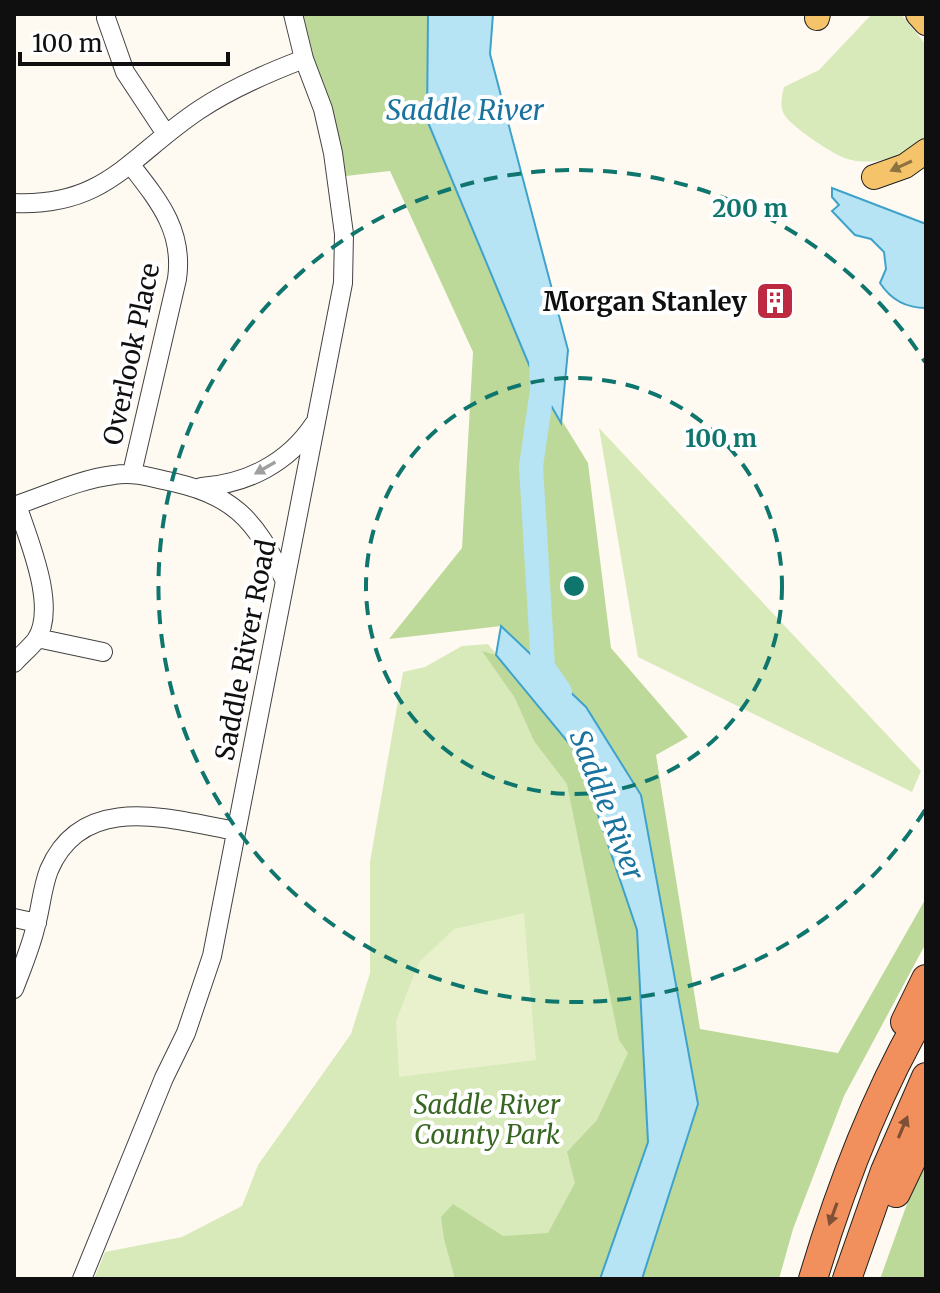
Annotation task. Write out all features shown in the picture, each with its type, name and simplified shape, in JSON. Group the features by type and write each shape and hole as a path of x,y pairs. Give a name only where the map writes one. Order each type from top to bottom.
{"highway":[{"path":"813,1279 883,1073 926,979"},
{"path":"857,1150 926,1008"},
{"path":"847,1279 885,1171 926,1077"},
{"path":"862,1279 896,1192 926,1130"}],"main road":[{"path":"918,14 926,23"},
{"path":"874,177 905,166 926,151"}],"street":[{"name":"Saddle River Road","path":"82,1279 200,995 212,956 343,283 344,234 333,153 323,109 304,59 293,14"},
{"path":"106,18 125,72 166,134"},
{"path":"14,203 60,201 86,193 108,181 200,109 261,75 304,59"},
{"name":"Overlook Place","path":"130,164 169,216 179,251 177,279 132,473"},
{"path":"198,487 239,481 274,464 304,439 316,421"},
{"path":"14,663 37,638 44,613 43,596 16,506 87,480 132,473 198,487 237,508 251,524 285,581"},
{"path":"37,638 103,652"},
{"path":"14,989 37,923 50,868 65,846 87,828 113,817 141,815 236,831"},
{"path":"14,918 37,923"}],"green space":[{"path":"293,14 428,14 427,120 532,372 588,463 611,648 688,737 656,755 700,1029 838,1053 926,898 926,943 844,1096 793,1229 779,1279 642,1279 698,1104 586,707 501,626 389,639 462,548 473,352 390,171 337,177"},
{"path":"872,14 901,14 926,45 926,136 894,157 859,161 838,155 799,129 783,112 782,100 784,87 819,70"},
{"path":"599,428 921,771 912,792 638,657"},
{"name":"Saddle River County Park","path":"488,644 577,753 648,1142 600,1279 94,1279 105,1252 182,1237 242,1206 258,1165 351,1034 370,973 370,862 403,672 425,667 462,646"},
{"path":"482,651 496,655 577,753 637,930 648,1142 600,1279 455,1279 444,1239 441,1217 453,1204 503,1236 548,1233 575,1183 567,1152 597,1120 628,1053 619,1040 567,784 534,741 515,698"},
{"path":"524,913 536,1060 399,1077 396,1021 419,962 454,929"},
{"path":"926,1151 926,1279 880,1279"}],"water":[{"name":"Saddle River","path":"428,14 493,14 490,54 568,350 561,423 532,372 427,120"},
{"path":"832,188 926,224 926,308 900,302 884,289 880,283 886,269 884,252 871,239 855,235 832,211 839,205 832,197"},
{"name":"Saddle River","path":"501,626 586,707 641,795 698,1104 642,1279 600,1279 648,1142 637,930 577,753 496,655"}],"waterway":[{"name":"Saddle River","path":"541,359 542,390 531,466 543,667 560,692"}],"place":[{"name":"Morgan Stanley","path":"775,301"}]}
